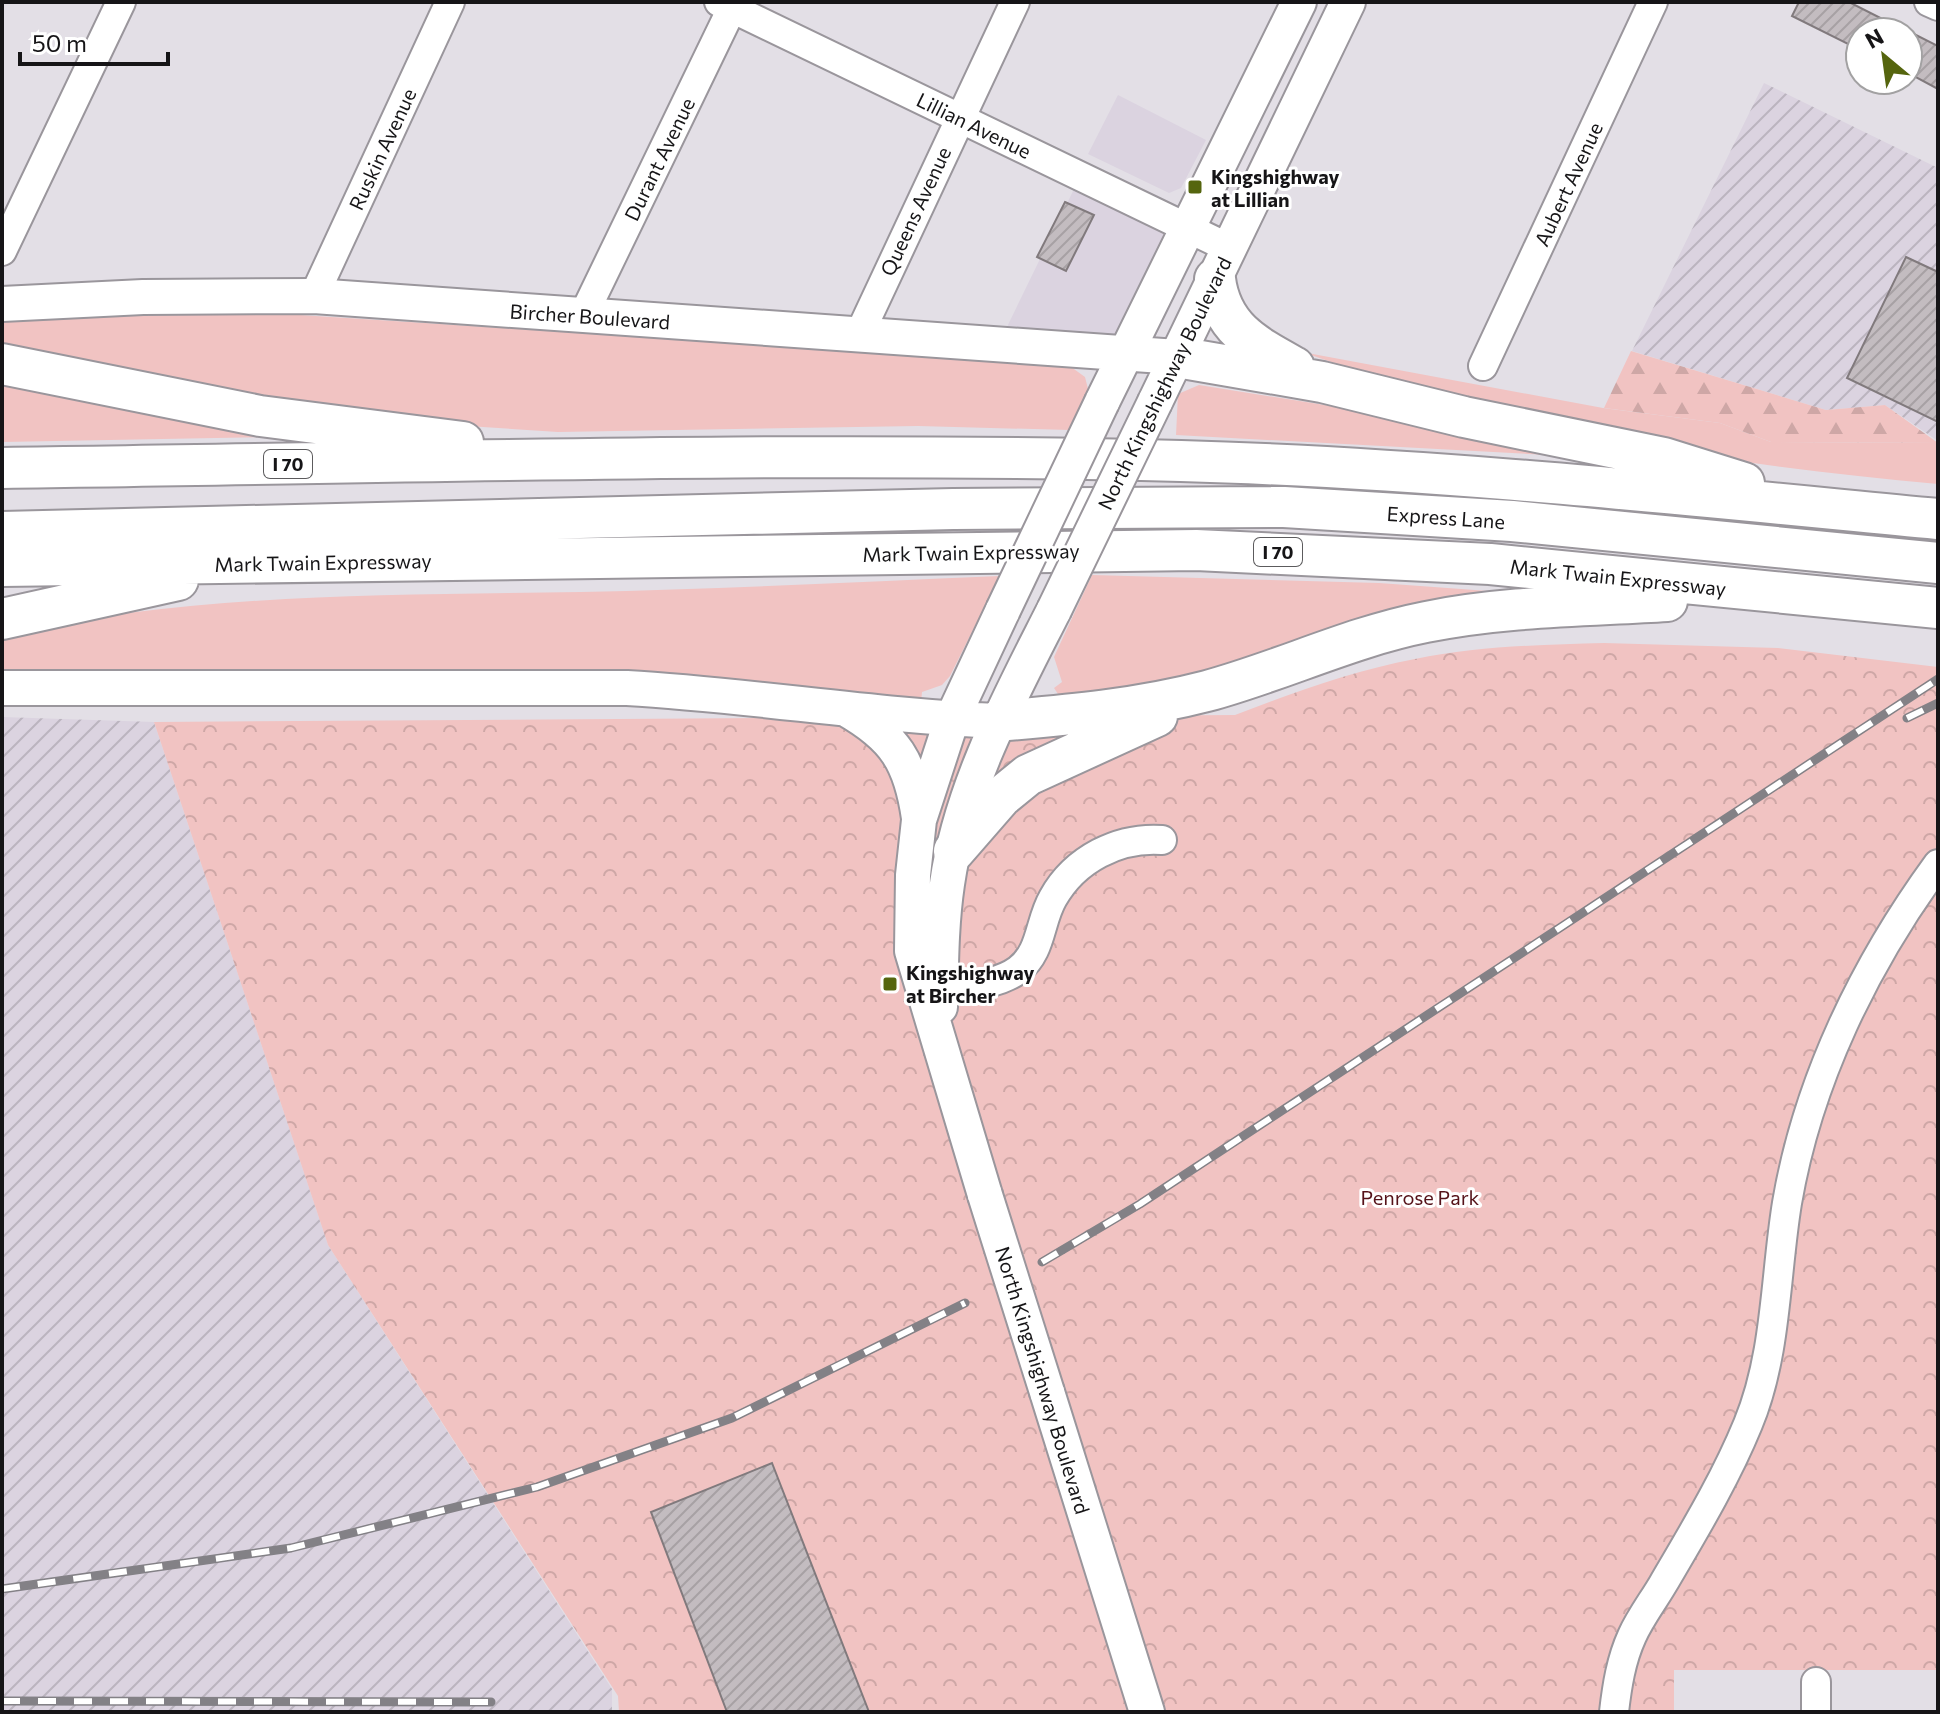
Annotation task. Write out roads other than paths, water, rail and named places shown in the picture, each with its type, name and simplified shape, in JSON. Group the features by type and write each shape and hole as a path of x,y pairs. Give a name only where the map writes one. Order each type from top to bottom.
{"highway":[{"path":"1222,264 1221,306 1238,332 1250,343 1322,382"},
{"path":"1177,357 1322,382 1464,417 1664,458 1820,507"},
{"path":"2,364 260,416 438,438 574,461"},
{"name":"I 70","path":"2,468 953,457 1296,465 1435,472 1938,519"},
{"name":"Express Lane","path":"2,532 953,509 1284,507 1396,513 1938,563"},
{"name":"Mark Twain Expressway","path":"2,566 1211,550 1490,564 1936,608"},
{"path":"2,619 254,563"},
{"path":"954,851 1001,797 1028,775 1210,690 1323,650 1426,622 1521,610 1787,594"},
{"path":"998,721 1115,711 1210,690"}],"main road":[{"name":"North Kingshighway Boulevard","path":"1147,1712 912,951 913,875 919,820 952,719 1102,402 1299,2"},
{"name":"North Kingshighway Boulevard","path":"940,1047 940,990 947,883 964,807 998,721 1348,2"},
{"name":"Bircher Boulevard","path":"2,304 143,297 314,296 1177,357"},
{"path":"2,688 627,688 728,693 952,719 998,721"},
{"path":"842,707 876,726 900,754 914,782 919,820"}],"street":[{"path":"2,251 121,2"},
{"name":"Ruskin Avenue","path":"314,296 450,2"},
{"name":"Queens Avenue","path":"859,335 958,117 1015,2"},
{"name":"Aubert Avenue","path":"1483,366 1653,2"},
{"path":"1929,2 1938,6"},
{"name":"Lillian Avenue","path":"729,4 1189,229 1222,264"},
{"name":"Durant Avenue","path":"583,316 729,4"},
{"path":"940,990 997,981 1019,969 1035,950 1052,899 1090,857 1144,839 1162,840"},
{"path":"1614,1712 1619,1676 1632,1636 1721,1484 1750,1421 1766,1361 1787,1204 1799,1143 1827,1061 1895,923 1938,864"},
{"path":"1816,1682 1816,1712"}],"railway":[{"path":"1042,1262 1140,1204 1938,679"},
{"path":"1907,718 1938,703"},
{"path":"2,1589 291,1548 537,1487 732,1418 965,1303"},
{"path":"2,1701 491,1702"}],"place":[{"name":"Kingshighway at Lillian","path":"1195,187"},
{"name":"Kingshighway at Bircher","path":"890,984"}],"park label":[{"name":"Penrose Park","path":"1420,1197"}]}
